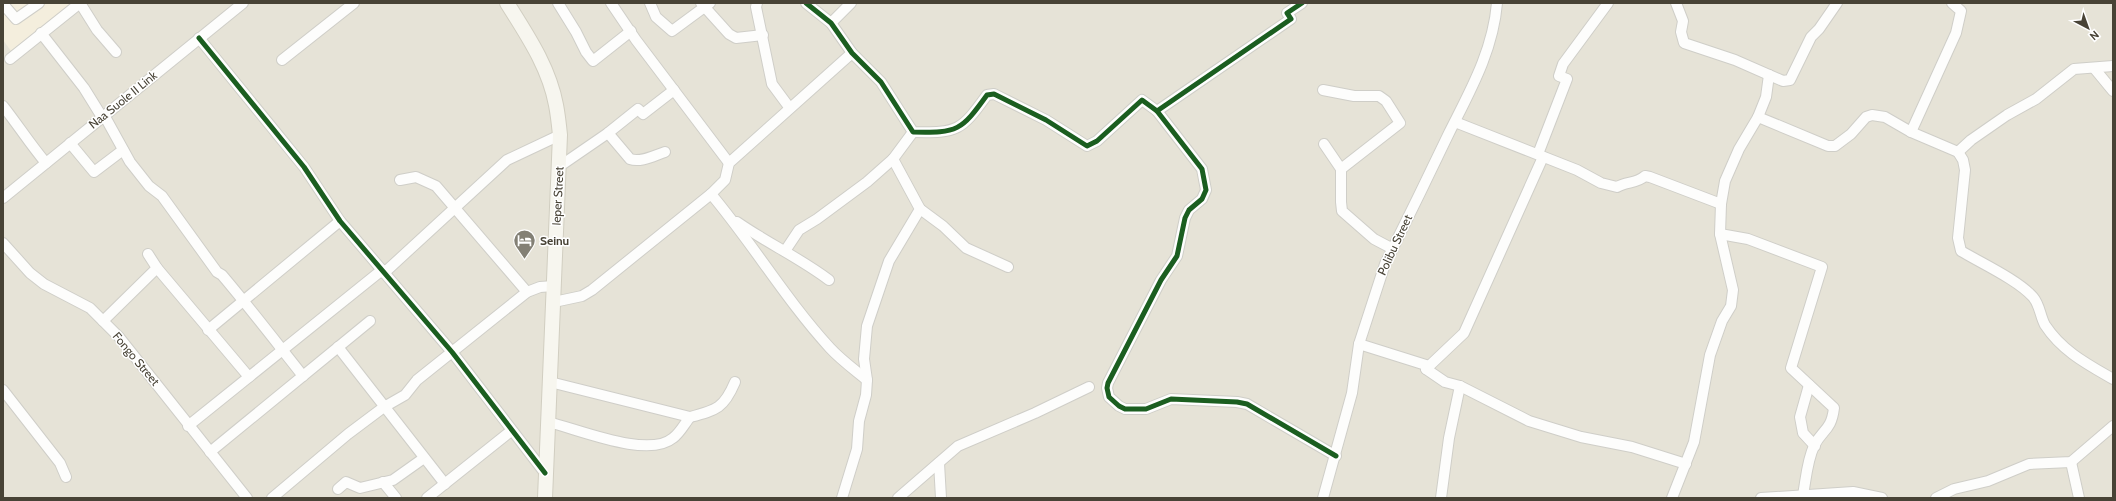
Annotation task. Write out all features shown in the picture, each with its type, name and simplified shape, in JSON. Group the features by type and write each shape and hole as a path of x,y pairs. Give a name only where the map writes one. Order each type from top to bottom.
{"street":[{"path":"3,4 16,19 39,3"},
{"path":"10,59 80,3 97,30 116,52"},
{"name":"Naa Suole II Link","path":"3,198 243,3"},
{"name":"Ieper Street","path":"507,3 535,47 547,72 556,104 560,135 560,166 545,498"},
{"path":"558,3 576,32 586,52 593,60 631,31"},
{"path":"611,3 674,90 729,162"},
{"path":"650,3 651,10 656,17 672,31 706,4 729,34 736,38 763,34"},
{"path":"757,3 756,7 763,34 772,84 789,107"},
{"path":"806,3 831,23 852,53 881,82 913,132"},
{"path":"831,23 851,3"},
{"path":"1157,112 1291,19 1287,13 1302,3"},
{"name":"Polibu Street","path":"1323,498 1336,456 1352,394 1359,344 1376,288 1393,249 1478,77 1491,42 1496,22 1498,3"},
{"path":"1426,369 1464,333 1540,156 1567,79 1559,76 1563,64 1608,3"},
{"path":"1676,3 1683,21 1681,32 1684,43 1735,60 1783,81 1790,80 1810,37 1819,29 1837,3"},
{"path":"1912,132 1956,33 1960,11 1952,3"},
{"path":"282,60 351,4"},
{"path":"41,33 84,88 103,116 130,162 149,186 162,196 217,272 222,275 244,301 303,376"},
{"path":"199,38 304,167 340,221 452,352 511,431 545,473"},
{"path":"554,302 582,296 592,290 711,194 725,180 729,162 789,107 852,53"},
{"path":"1958,152 1971,140 2007,115 2036,99 2074,69 2113,66"},
{"path":"2094,68 2113,91"},
{"path":"1672,498 1694,442 1710,355 1722,321 1731,306 1733,290 1720,234 1721,204 1725,181 1739,149 1758,117 1766,97 1769,75"},
{"path":"560,166 608,133 638,109 643,114 674,90"},
{"path":"1323,90 1354,96 1379,96 1386,101 1400,124 1341,168"},
{"path":"913,132 938,133 960,127 968,121 990,94 1046,120 1087,146 1097,141 1142,100 1157,112 1202,169 1206,190 1202,199 1189,210 1185,218 1177,256 1161,280 1108,383 1107,388 1109,396 1119,406 1125,409 1146,409 1171,399 1237,402 1256,409 1336,456"},
{"path":"3,106 22,130 24,137 46,163"},
{"path":"1758,117 1828,146 1835,146 1851,134 1866,117 1872,115 1885,118 1912,132 1958,152 1963,160 1965,170 1958,238 1961,251 1995,270 2033,297 2038,304 2044,323 2054,338 2067,352 2113,380"},
{"path":"1455,122 1577,170 1601,183 1617,187 1624,183 1638,182 1645,176 1721,204"},
{"path":"785,251 799,230 818,219 867,182 893,159 913,132"},
{"path":"608,133 630,159 634,161 665,152"},
{"path":"188,426 383,271 507,160 560,135"},
{"path":"70,143 94,172 123,150"},
{"path":"1324,144 1341,168 1342,211 1374,239 1393,249"},
{"path":"893,159 920,209 943,226 966,248 1008,267"},
{"path":"400,180 416,177 436,186 454,209 527,292"},
{"path":"711,194 730,217 774,279 831,349 867,380"},
{"path":"842,498 857,449 859,421 866,395 867,380 864,360 867,326 889,261 920,209"},
{"path":"730,217 769,244 806,263 830,280"},
{"path":"208,330 340,221"},
{"path":"1720,234 1748,239 1822,267 1791,368 1834,408 1832,422 1814,446 1807,470 1803,495"},
{"name":"Fongo Street","path":"3,244 35,277 44,284 90,308 104,321 146,370 188,426 247,498"},
{"path":"148,254 208,330 249,377"},
{"path":"104,321 158,268"},
{"path":"272,498 348,434 384,407 405,395 417,380 527,292 540,287 554,286"},
{"path":"210,452 370,320"},
{"path":"1359,344 1429,366 1426,369"},
{"path":"338,347 445,484"},
{"path":"1426,369 1444,382 1460,386 1529,421 1581,437 1632,447 1686,464"},
{"path":"550,382 690,416 710,412 727,400 735,382"},
{"path":"1809,385 1800,417 1803,433 1814,446"},
{"path":"1441,498 1460,386"},
{"path":"898,498 958,446 1089,387"},
{"path":"3,390 60,463 66,477"},
{"path":"548,422 632,446 652,447 673,439 690,416"},
{"path":"1936,498 1954,489 1988,481 2029,464 2071,462 2113,426"},
{"path":"427,498 511,431"},
{"path":"338,489 346,482 360,488 393,480 424,458"},
{"path":"2071,462 2079,498"},
{"path":"939,463 941,498"},
{"path":"383,482 396,498"},
{"path":"1761,498 1853,492 1882,498"}],"shaded area":[{"path":"3,3 2113,3 2113,498 3,498"},
{"path":"3,3 73,3 11,51 3,40"}],"cycle path":[{"path":"806,3 831,23 852,53 881,82 913,132 940,132 957,127 971,116 987,95 994,94 1046,120 1087,146 1097,141 1142,100 1157,111 1291,19 1287,13 1302,3"},
{"path":"199,38 304,167 340,221 452,352 545,473"},
{"path":"1157,111 1202,169 1206,190 1202,199 1189,210 1185,218 1177,256 1161,280 1108,383 1107,388 1109,397 1125,409 1146,409 1171,399 1237,402 1247,404 1336,456"}],"place":[{"name":"Seinu","path":"524,260"}]}
